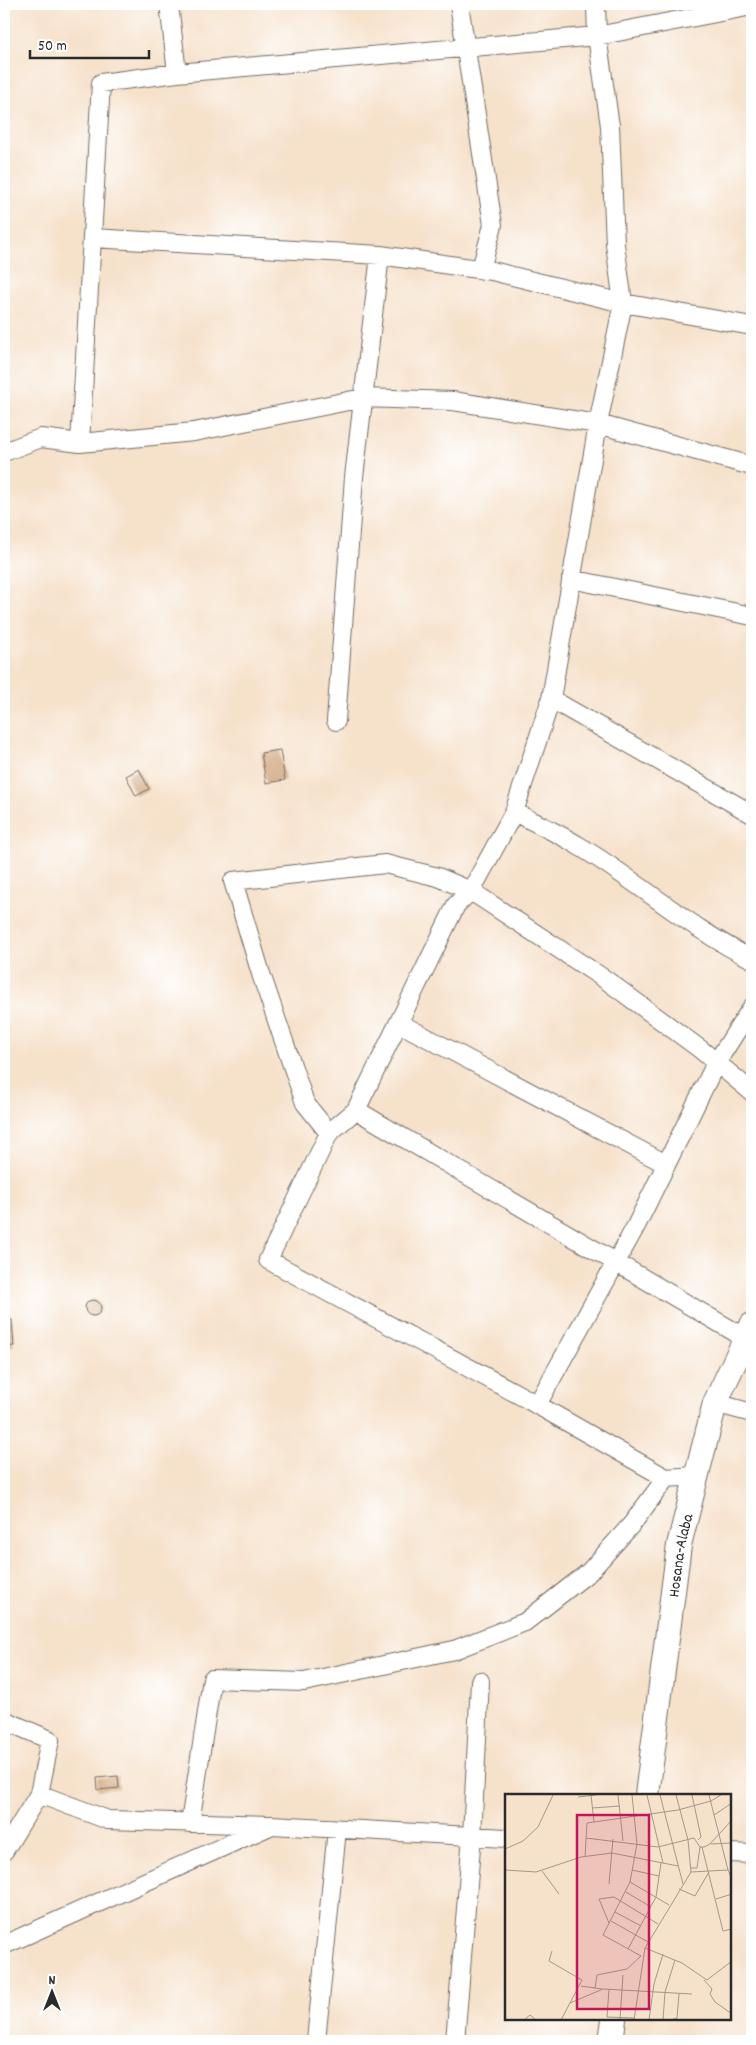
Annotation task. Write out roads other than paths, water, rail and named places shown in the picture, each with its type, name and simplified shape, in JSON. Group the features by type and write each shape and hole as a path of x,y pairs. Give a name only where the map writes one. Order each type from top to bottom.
{"main road":[{"name":"Hosana-Alaba","path":"647,1794 679,1545 715,1403 749,1331"},
{"path":"611,2041 614,2020"}],"street":[{"path":"169,4 177,73"},
{"path":"459,4 493,225 481,270"},
{"path":"596,4 597,36 610,126 615,244 623,303 598,424 551,699 514,812 471,891 456,905 356,1110 329,1133 268,1260 537,1405 666,1478 697,1476"},
{"path":"80,444 101,83 177,73 597,36 752,6"},
{"path":"93,238 380,255 481,270 623,303 752,326"},
{"path":"336,721 354,477 380,255"},
{"path":"4,452 41,438 80,444 194,432 363,398 453,401 598,424 752,466"},
{"path":"571,579 752,616"},
{"path":"551,699 752,814"},
{"path":"514,812 579,846 680,915 752,959"},
{"path":"329,1133 305,1103 261,974 233,881 386,864 438,877 471,891 606,980 752,1092"},
{"path":"537,1405 617,1262 716,1063 752,1007"},
{"path":"399,1023 666,1164"},
{"path":"356,1110 617,1262 749,1331"},
{"path":"715,1403 752,1413"},
{"path":"190,1823 212,1679 304,1682 454,1650 525,1622 589,1572 632,1524 666,1478"},
{"path":"455,2041 472,1836 480,1680"},
{"path":"4,1720 50,1740 39,1794 4,1850"},
{"path":"39,1794 108,1820 272,1825 505,1838"},
{"path":"4,1945 272,1825"},
{"path":"316,2041 337,1829"},
{"path":"731,1853 752,1854"}]}
